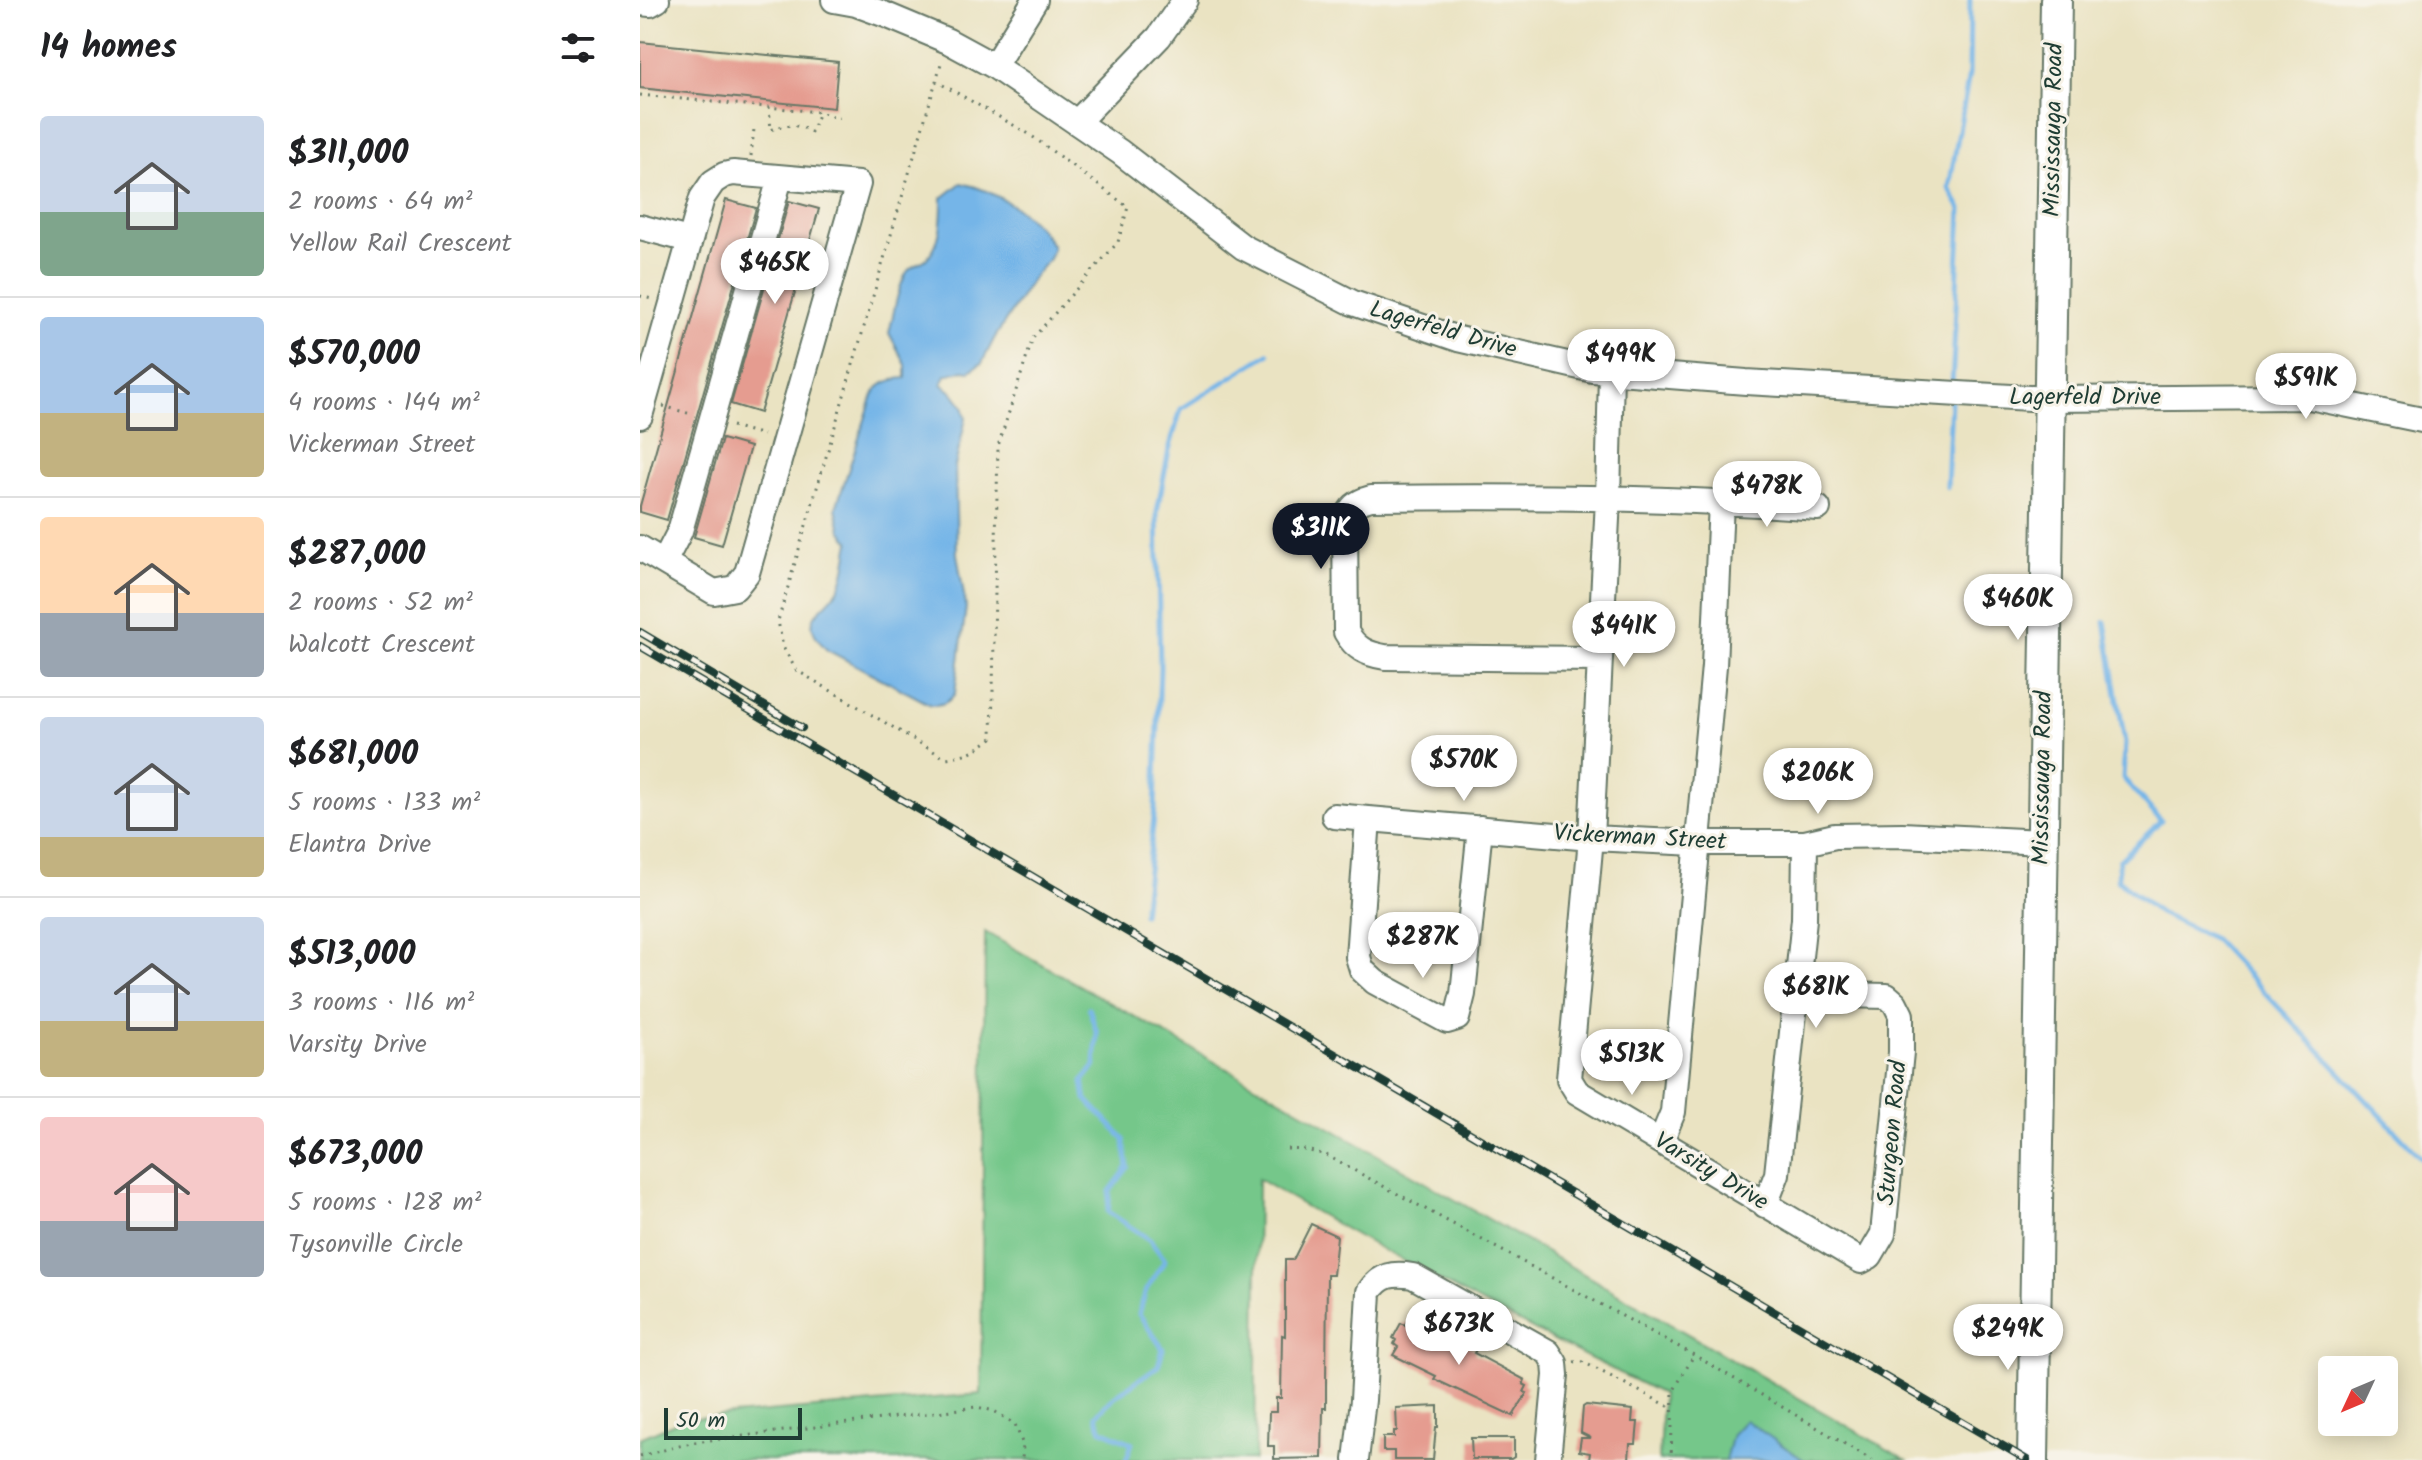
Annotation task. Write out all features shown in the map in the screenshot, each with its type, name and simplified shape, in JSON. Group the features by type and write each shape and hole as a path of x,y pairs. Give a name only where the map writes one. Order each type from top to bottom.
{"main road":[{"name":"Mississauga Road","path":"2033,1460 2056,0"}],"street":[{"path":"640,3 650,4 657,0"},
{"name":"Lagerfeld Drive","path":"834,0 866,4 948,41 994,66 1077,122 1243,247 1353,303 1458,339 1611,372 2049,399 2310,397 2422,420"},
{"path":"994,66 1035,0"},
{"path":"1077,122 1159,37 1185,0"},
{"path":"640,548 714,592 735,588 747,573 858,184 733,173 713,182 702,198 689,240 648,410"},
{"path":"664,562 680,531 780,178"},
{"path":"640,227 689,240"},
{"name":"Varsity Drive","path":"1611,372 1608,499 1591,838 1569,1079 1577,1092 1861,1261"},
{"path":"1600,659 1385,657 1369,654 1351,642 1346,632 1345,521 1350,508 1358,501 1371,498 1721,501 1818,508"},
{"path":"1661,1141 1673,1112 1714,666 1721,501"},
{"name":"Vickerman Street","path":"1334,816 1591,838 1697,843 1805,843 1835,836 1902,835 2042,842"},
{"path":"1368,819 1358,957 1362,970 1375,982 1447,1021 1457,1018 1463,994 1480,828"},
{"path":"1765,1205 1777,1174 1804,919 1805,843"},
{"name":"Sturgeon Road","path":"1796,994 1887,996 1901,1015 1901,1052 1883,1234 1870,1256 1861,1261"},
{"path":"1356,1460 1369,1292 1383,1276 1398,1274 1413,1276 1548,1352 1555,1363 1556,1375 1548,1460"}],"path":[{"path":"936,81 1029,134 1128,207 1118,242 1033,338 998,446 992,738 971,753 945,758 796,670 783,647 778,621 936,81 948,41"},
{"path":"640,95 819,112 839,118"},
{"path":"769,107 771,130 790,124 811,132 819,112"},
{"path":"750,163 754,129"},
{"path":"640,296 652,299 652,302"},
{"path":"648,410 702,417"},
{"path":"721,422 767,437"},
{"path":"1287,1149 1326,1155 1694,1355 1872,1460"},
{"path":"1671,1460 1673,1392 1694,1355"},
{"path":"1574,1362 1581,1361 1674,1409"},
{"path":"640,1456 695,1442 977,1407 994,1411 1015,1424 1023,1445 1022,1460"}],"green space":[{"path":"985,932 1906,1460 1659,1460 1662,1394 1458,1290 1258,1179 1255,1460 640,1460 640,1438 684,1419 981,1394"}],"water":[{"path":"961,183 974,186 1013,206 1036,225 1053,247 1049,259 1034,276 982,363 970,371 946,375 942,384 963,406 966,418 955,466 957,554 966,607 955,693 945,703 931,705 827,650 817,638 813,621 834,595 844,576 850,542 841,530 836,508 873,395 887,382 906,378 906,365 889,333 901,286 909,270 932,252 940,230 942,198"},
{"path":"1745,1420 1804,1460 1725,1460 1732,1434"}],"building":[{"path":"640,42 838,62 834,108 640,88"},
{"path":"726,200 756,208 667,520 640,512 640,506"},
{"path":"789,201 819,209 760,413 731,404"},
{"path":"722,439 750,447 722,545 694,537"},
{"path":"1311,1224 1337,1236 1333,1275 1327,1275 1326,1408 1323,1408 1322,1458 1274,1459 1274,1446 1268,1446 1269,1412 1276,1412 1276,1398 1281,1398 1285,1260 1293,1260"},
{"path":"1414,1319 1476,1350 1474,1353 1525,1380 1523,1384 1527,1386 1524,1392 1527,1393 1513,1416 1434,1379 1436,1376 1393,1355 1398,1347 1393,1338 1401,1323 1412,1323"},
{"path":"1438,1406 1433,1460 1394,1460 1394,1451 1383,1451 1383,1437 1394,1437 1394,1431 1397,1431 1396,1408"},
{"path":"1583,1407 1633,1410 1632,1422 1638,1422 1636,1444 1630,1444 1629,1460 1589,1460 1590,1453 1579,1451 1581,1438 1591,1438 1581,1433"},
{"path":"1471,1438 1514,1438 1514,1457 1472,1459"}],"waterway":[{"path":"1952,386 1961,209 1949,188 1969,74 1970,0"},
{"path":"1143,914 1155,808 1160,668 1157,512 1169,450 1181,409 1268,354"},
{"path":"1947,487 1951,400"},
{"path":"2105,622 2125,743 2123,778 2161,821 2119,861 2118,880 2159,913 2214,939 2422,1159"},
{"path":"1089,1008 1097,1033 1095,1066 1083,1081 1086,1099 1124,1139 1128,1167 1110,1191 1108,1212 1150,1240 1165,1260 1146,1290 1139,1314 1163,1349 1158,1366 1114,1397 1096,1415 1102,1430 1132,1443 1126,1460"}],"railway":[{"path":"640,632 802,728"},
{"path":"640,646 2027,1460"}]}
